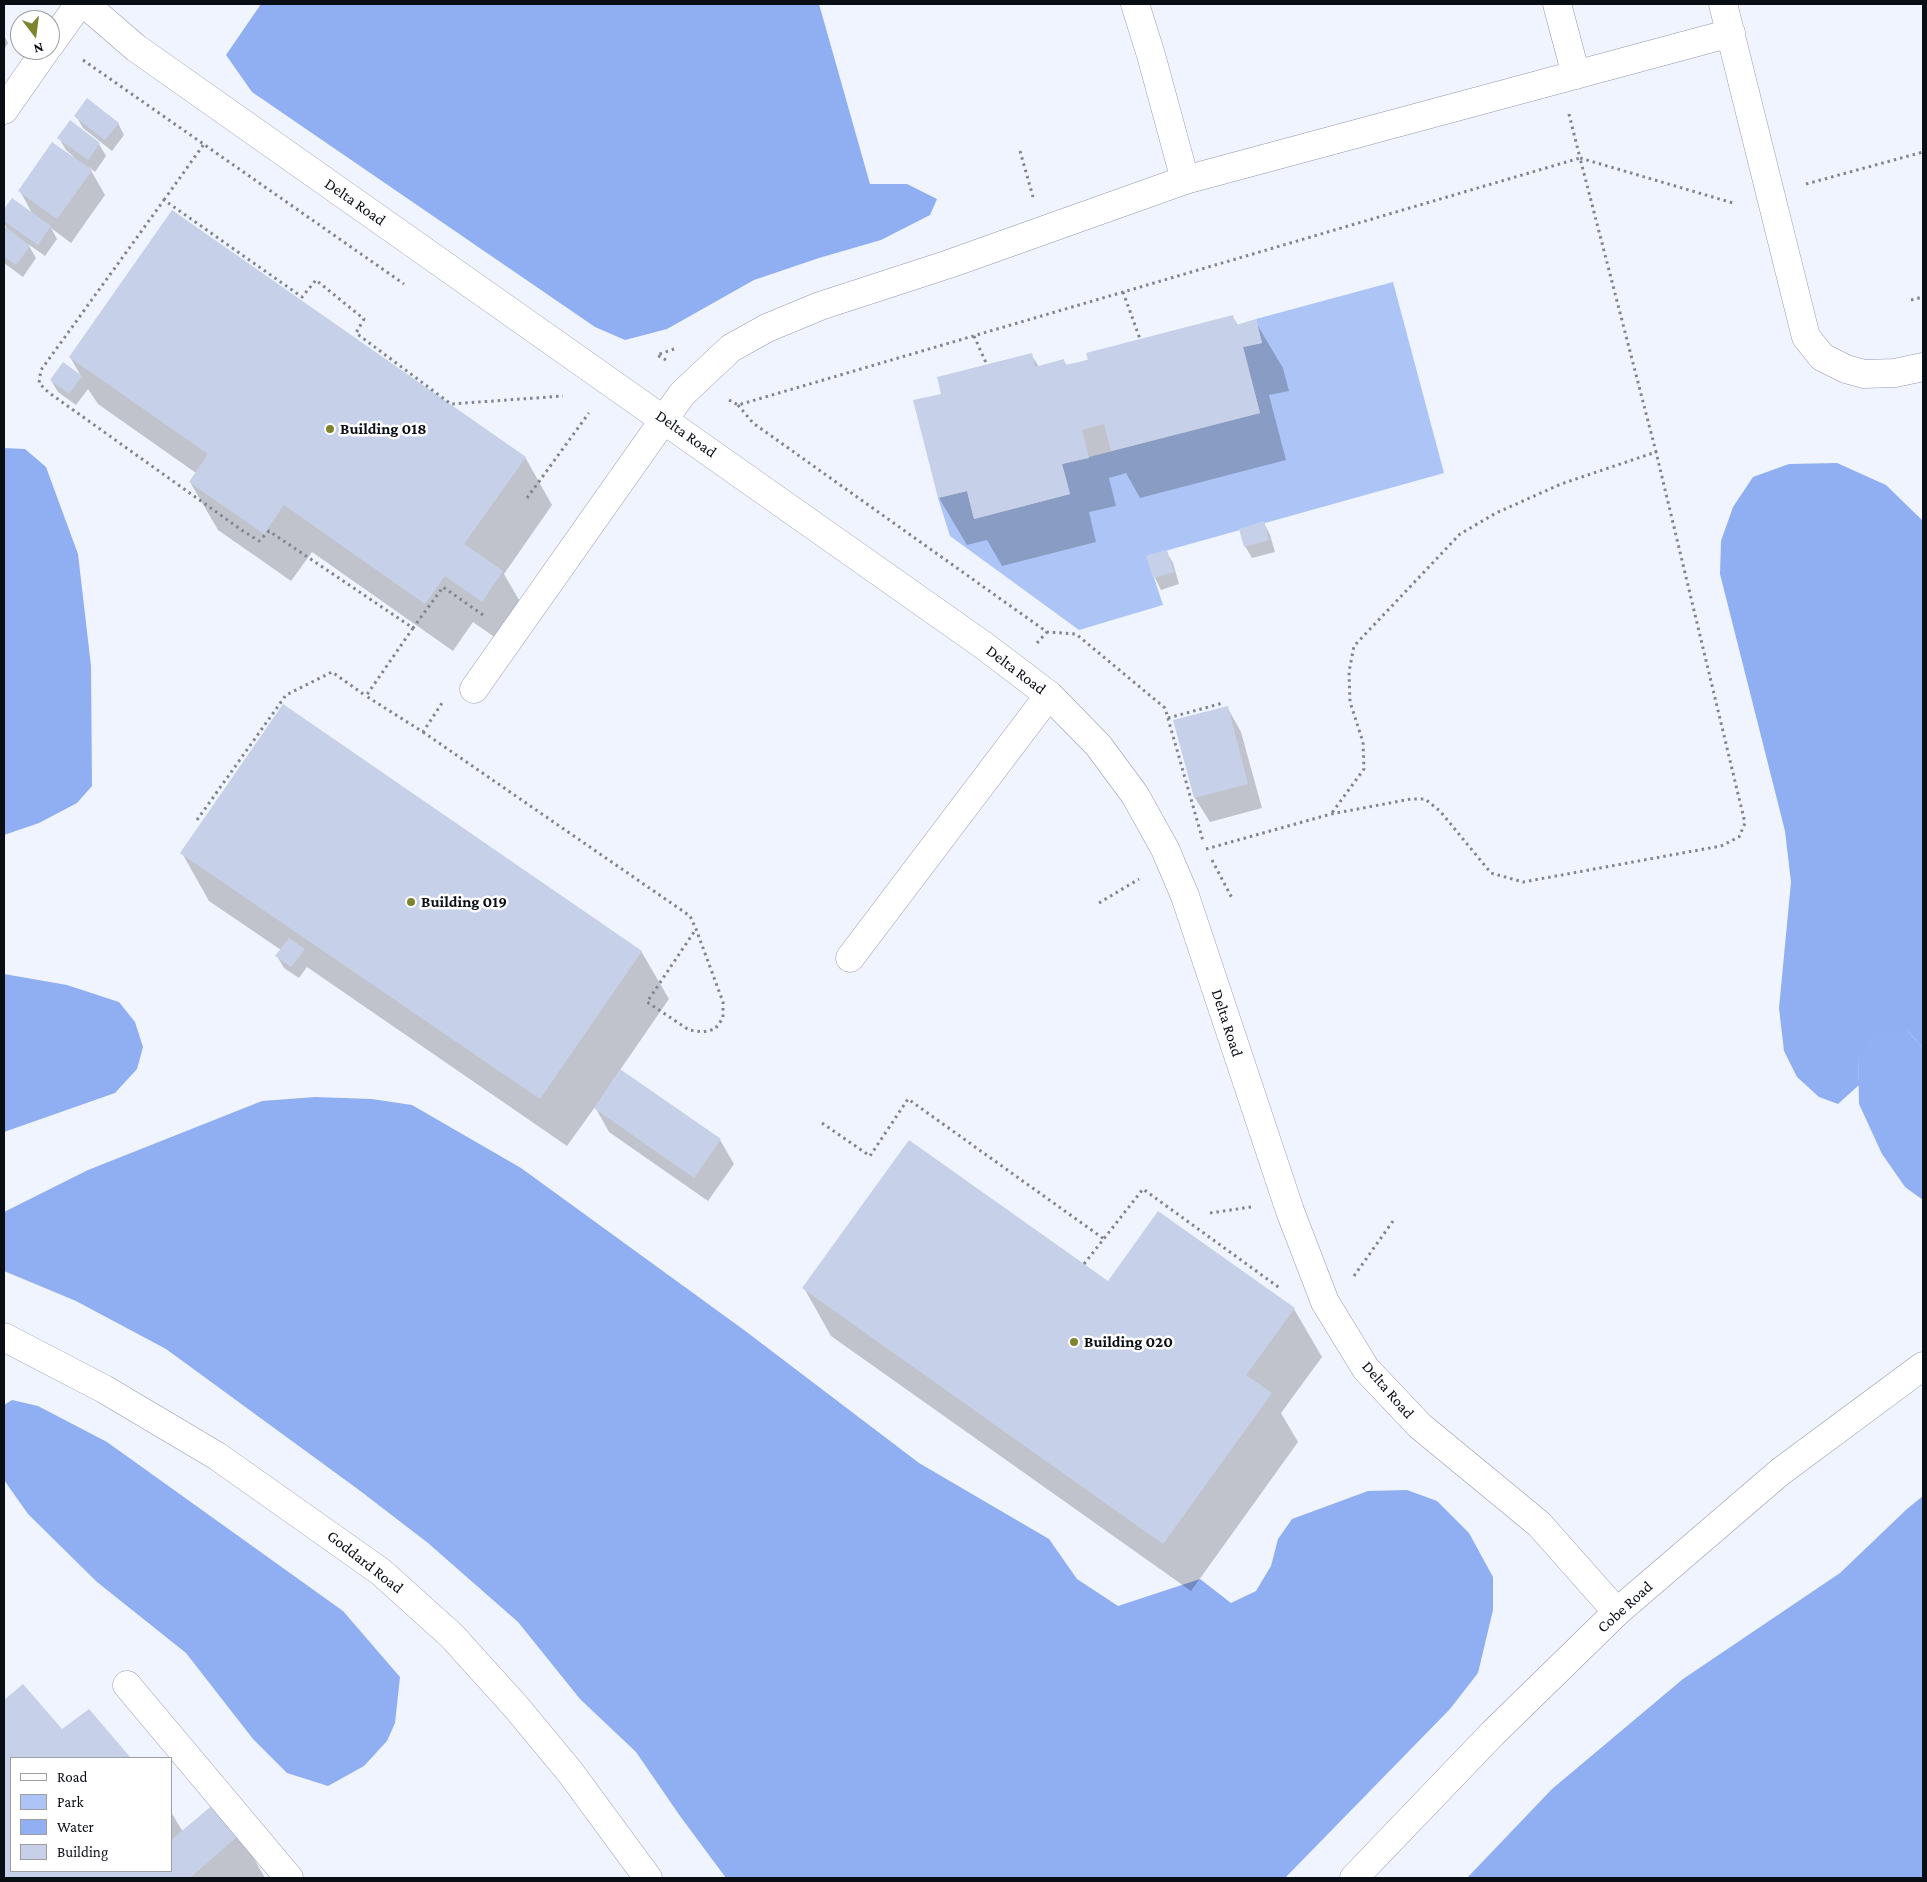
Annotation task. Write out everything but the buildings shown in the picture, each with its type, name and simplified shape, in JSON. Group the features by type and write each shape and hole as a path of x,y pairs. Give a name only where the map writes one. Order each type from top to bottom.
{"street":[{"path":"60,31 79,4"},
{"name":"Delta Road","path":"85,4 136,48 983,645 1049,695 1098,745 1135,796 1164,849 1185,896 1290,1211 1325,1302 1366,1368 1420,1426 1539,1524 1617,1612"},
{"path":"1135,4 1185,180"},
{"path":"1557,4 1568,77"},
{"path":"1723,4 1806,337 1822,357 1846,369 1864,374 1895,373 1923,367"},
{"path":"474,689 682,394 731,348 767,328 820,306 949,264 1185,180 1731,33"},
{"path":"4,110 39,60"},
{"path":"850,958 1049,695"},
{"name":"Goddard Road","path":"4,1337 104,1389 217,1456 381,1572 452,1636 517,1708 570,1772 648,1878"},
{"name":"Cobe Road","path":"1354,1878 1493,1733 1617,1612 1780,1472 1923,1366"},
{"path":"127,1685 289,1878"}],"path":[{"path":"75,55 408,287"},
{"path":"1206,849 1332,814 1425,799 1440,811 1491,873 1522,882 1720,846 1739,837 1746,823 1656,452 1580,158 1568,77"},
{"path":"204,144 41,370 39,383 48,392 243,532 259,541 269,531 413,628"},
{"path":"1020,151 1033,200 1042,197"},
{"path":"1801,185 1923,152"},
{"path":"738,406 1580,158 1732,203"},
{"path":"164,200 302,297 316,280 364,319 356,332 451,404 563,396"},
{"path":"1123,292 1140,339"},
{"path":"1911,300 1923,297"},
{"path":"974,336 987,364"},
{"path":"679,348 657,355 738,406 753,423 1047,632 1076,634 1165,708 1206,849 1233,900"},
{"path":"555,390 570,400"},
{"path":"582,409 596,418"},
{"path":"527,498 589,413"},
{"path":"1332,814 1364,769 1363,742 1350,702 1348,672 1354,646 1460,534 1496,513 1561,484 1656,452"},
{"path":"366,696 443,587 487,617"},
{"path":"197,820 286,694 332,672 423,732 690,916 696,929 724,1002 723,1018 715,1029 703,1032 690,1030 647,1002 696,929"},
{"path":"423,732 443,701"},
{"path":"1168,718 1224,703"},
{"path":"1099,903 1146,875"},
{"path":"822,1123 870,1156 908,1099 1104,1239"},
{"path":"1084,1264 1143,1189 1282,1290"},
{"path":"1210,1213 1253,1207"},
{"path":"1351,1280 1393,1221"}],"green space":[{"path":"1393,282 1444,473 1147,556 1163,605 1079,630 950,536 938,498 967,491 974,519 1070,494 1062,464 1260,413 1243,347 1262,343 1256,319"}],"shaded area":[{"path":"261,4 819,4 870,184 907,184 937,199 930,215 881,240 754,280 667,329 625,340 595,327 252,92 226,55"},
{"path":"4,448 25,449 46,467 78,554 91,666 92,786 77,803 39,823 4,835"},
{"path":"1837,463 1886,485 1923,521 1923,1048 1908,1031 1858,1056 1859,1085 1838,1104 1819,1097 1797,1077 1784,1051 1779,1008 1791,882 1785,831 1720,574 1721,541 1733,507 1753,477 1789,464"},
{"path":"4,974 67,985 119,1002 135,1022 143,1047 137,1069 115,1093 4,1132"},
{"path":"315,1097 372,1099 412,1105 521,1168 744,1330 919,1463 1049,1539 1077,1579 1118,1606 1200,1579 1231,1603 1256,1591 1271,1566 1278,1539 1292,1519 1368,1491 1407,1490 1437,1501 1469,1533 1493,1577 1493,1610 1478,1673 1450,1709 1285,1878 726,1878 636,1752 580,1699 518,1622 428,1543 359,1490 166,1349 76,1301 4,1271 4,1212 88,1170 262,1101"},
{"path":"12,1400 38,1406 107,1442 343,1611 400,1677 395,1723 387,1741 364,1766 328,1786 287,1773 253,1739 186,1653 97,1582 28,1514 4,1480 4,1405"},
{"path":"1923,1496 1923,1878 1467,1878 1552,1789 1683,1679 1840,1573"}],"water":[{"path":"1877,1030 1908,1031 1923,1048 1923,1200 1905,1187 1882,1154 1859,1104 1858,1056"}],"place":[{"name":"Building 018","path":"330,429"},
{"name":"Building 019","path":"411,902"},
{"name":"Building 020","path":"1074,1342"}]}
